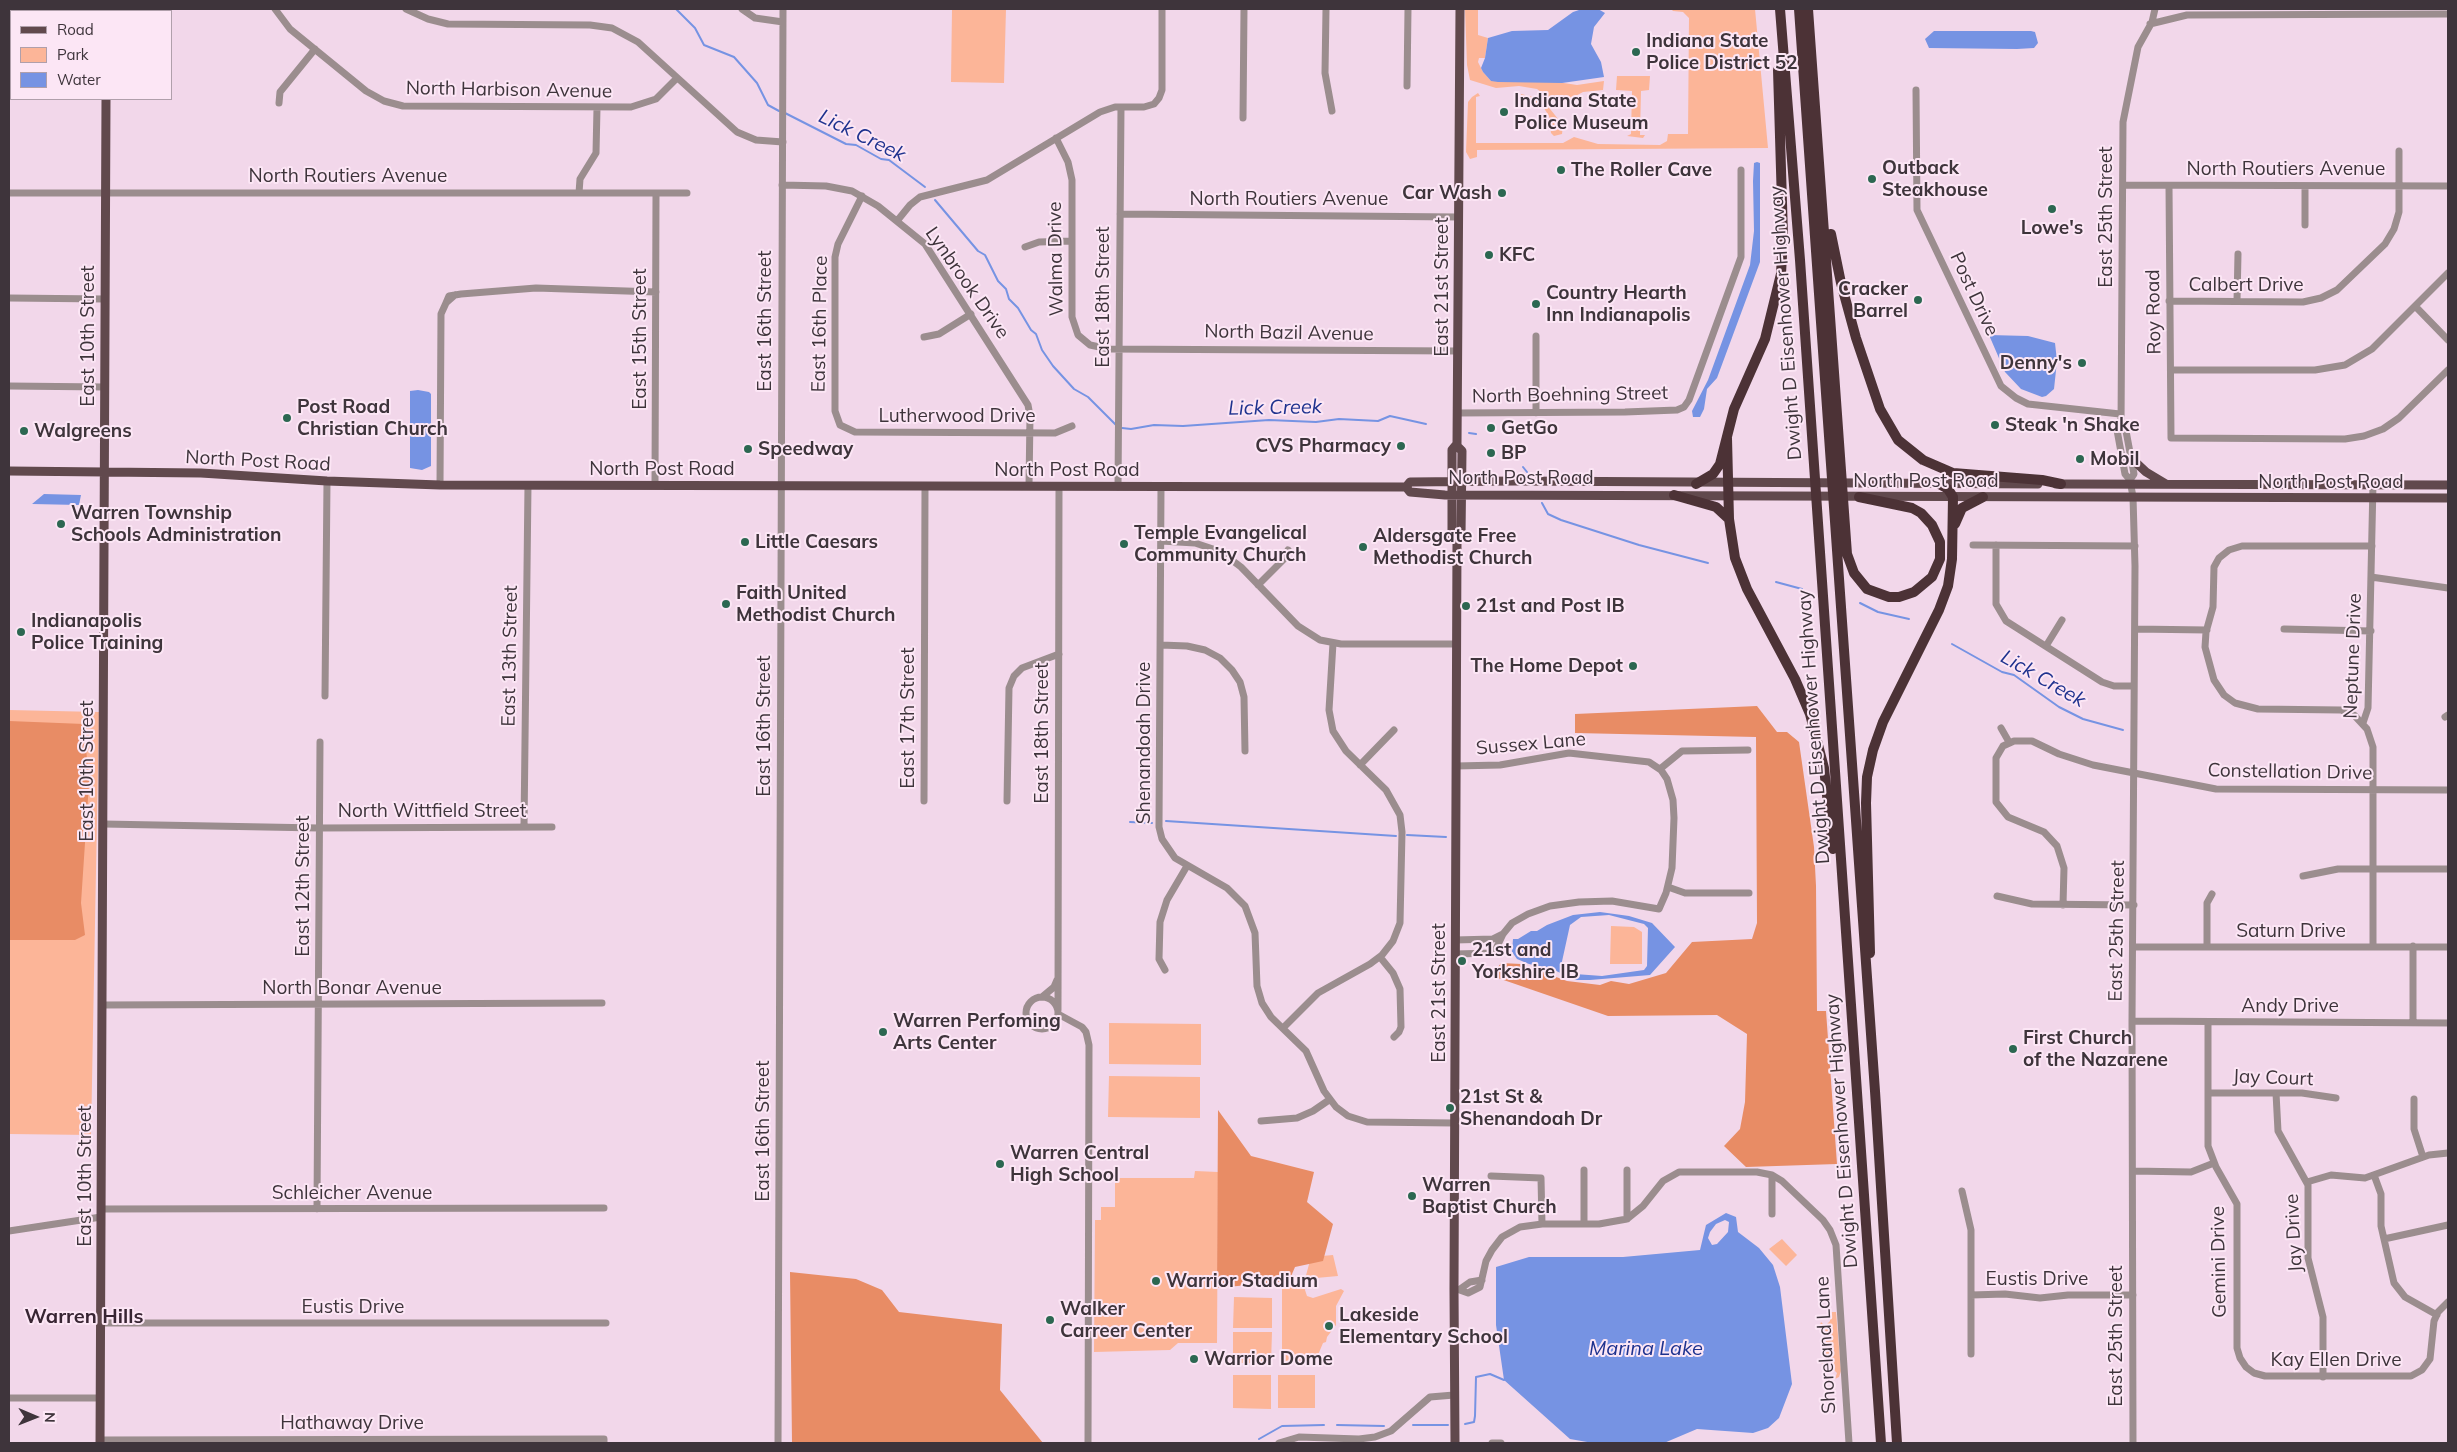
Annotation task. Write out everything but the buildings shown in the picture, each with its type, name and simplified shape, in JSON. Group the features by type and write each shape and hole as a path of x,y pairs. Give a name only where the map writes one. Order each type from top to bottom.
{"highway":[{"path":"1696,484 1718,469 1736,404 1764,339 1781,274 1783,229 1774,9"},
{"name":"Dwight D Eisenhower Highway","path":"1780,9 1800,260 1881,1443"},
{"name":"Dwight D Eisenhower Highway","path":"1799,9 1874,1091 1896,1443"},
{"path":"1808,9 1847,554 1854,574 1867,589 1889,597 1899,597 1914,592 1932,578 1940,559 1940,542 1932,525 1921,513 1912,508 1854,497"},
{"path":"1818,128 1831,234 1841,283 1876,399 1893,432 1916,456 1947,471 1978,476 2042,480 2061,484"},
{"path":"1727,438 1728,519 1733,550 1743,580 1795,679 1818,743 1828,801 1853,1038"},
{"path":"1874,1091 1866,803 1867,778 1873,750 1883,722 1944,598 1951,566 1953,497 1948,489 1939,484"},
{"path":"1674,495 1716,507 1728,519"},
{"path":"1952,537 1957,515 1962,508 1983,497"}],"main road":[{"name":"East 21st Street","path":"1455,1443 1454,1395 1457,1289 1454,1123 1457,542 1452,537 1457,482 1452,450 1457,446 1460,9"},
{"name":"East 10th Street","path":"100,1441 106,100"},
{"path":"2131,458 2146,472 2166,484"},
{"name":"North Post Road","path":"9,471 201,473 327,481 440,485 1406,487"},
{"name":"North Post Road","path":"1406,487 1410,482 1515,481 1696,484 2061,484 2131,482 2166,484 2448,485"},
{"path":"1515,481 1518,495"},
{"name":"North Post Road","path":"1406,487 1410,492 1457,495 2448,498"}],"street":[{"name":"North Harbison Avenue","path":"275,9 290,29 370,94 400,106 418,108 631,107 647,103 663,94 677,78"},
{"path":"406,9 428,20 448,24 590,25 612,28 638,42 737,132 761,141 783,142"},
{"path":"742,9 761,19 783,22"},
{"name":"East 16th Street","path":"778,1443 783,9"},
{"path":"898,221 910,205 920,197 987,180 1098,114 1121,106 1149,106 1158,100 1161,95 1162,9"},
{"path":"1243,118 1244,9"},
{"path":"1326,9 1325,73 1332,111"},
{"path":"1407,86 1408,9"},
{"name":"East 25th Street","path":"2133,1443 2132,1021 2135,546 2131,482 2134,474 2126,431 2121,425 2120,414 2124,117 2138,47 2155,11"},
{"path":"2150,24 2187,15 2448,14"},
{"path":"280,103 280,92 315,49"},
{"name":"Post Drive","path":"1916,90 1917,210 2001,386 2016,398 2028,404 2120,414"},
{"name":"East 18th Street","path":"1118,487 1121,106"},
{"path":"580,193 580,179 596,153 597,108"},
{"name":"Walma Drive","path":"1056,138 1071,172 1072,317 1074,327 1080,338 1092,346 1103,349 1120,349"},
{"name":"Calbert Drive","path":"2169,301 2306,302 2321,298 2337,290 2389,238 2399,212 2399,151"},
{"name":"North Boehning Street","path":"1457,413 1625,412 1682,408 1689,400 1741,257 1741,170"},
{"name":"Lynbrook Drive","path":"782,185 832,186 862,196 898,221 925,244 1026,401 1030,416 1029,486"},
{"name":"North Routiers Avenue","path":"2123,185 2448,186"},
{"name":"Roy Road","path":"2169,186 2169,301 2172,370 2171,438 2345,439 2364,436 2383,429 2399,418 2448,370"},
{"path":"2305,186 2305,225"},
{"name":"North Routiers Avenue","path":"9,193 688,193"},
{"name":"East 15th Street","path":"655,485 656,193"},
{"name":"East 16th Place","path":"842,426 836,418 835,411 835,257 838,244 862,196"},
{"name":"North Routiers Avenue","path":"1120,214 1458,217"},
{"path":"1025,248 1039,242 1072,241"},
{"path":"2237,302 2238,254"},
{"path":"2172,370 2315,370 2336,368 2366,354 2448,273"},
{"path":"440,485 441,314 447,298 455,295 551,288 656,292"},
{"path":"9,298 105,299"},
{"path":"2415,306 2448,340"},
{"path":"924,337 939,334 971,314"},
{"path":"1536,336 1536,413"},
{"name":"North Bazil Avenue","path":"1120,349 1458,351"},
{"path":"9,386 105,387"},
{"name":"East 25th Street","path":"2121,425 2117,430 2125,474 2131,482"},
{"name":"Lutherwood Drive","path":"842,426 855,432 1058,432 1072,426"},
{"path":"325,696 327,481"},
{"name":"Neptune Drive","path":"2373,484 2368,708 2363,723 2372,741 2373,947"},
{"name":"East 13th Street","path":"524,827 528,485"},
{"name":"East 17th Street","path":"924,801 925,486"},
{"name":"East 18th Street","path":"1058,1012 1059,486"},
{"name":"Shenandoah Drive","path":"1161,487 1160,832 1170,853 1187,866 1230,890 1245,906 1255,933 1259,996 1267,1013 1309,1055 1329,1100 1346,1114 1367,1122 1454,1123"},
{"path":"1161,541 1185,542 1213,549 1235,562 1304,631 1315,638 1333,643 1457,644"},
{"path":"1973,545 2135,546"},
{"path":"1996,545 1996,601 1999,612 2010,624 2105,683 2134,686"},
{"path":"2363,723 2354,715 2341,710 2253,709 2235,703 2225,696 2214,680 2207,658 2207,630 2213,608 2214,567 2219,558 2229,550 2242,546 2372,546"},
{"path":"1258,585 1282,561 1288,550"},
{"path":"2371,578 2448,588"},
{"path":"2046,646 2062,620"},
{"path":"2135,629 2207,630"},
{"path":"2284,629 2371,631"},
{"path":"1283,1028 1302,1006 1318,993 1380,957 1393,941 1400,923 1402,827 1398,810 1392,798 1338,740 1330,718 1330,677 1333,643"},
{"path":"1161,645 1188,646 1205,650 1220,658 1234,673 1245,700 1245,751"},
{"path":"1007,800 1008,688 1014,676 1022,668 1059,654"},
{"path":"2002,728 2013,741 2001,748 1996,760 1996,802 2008,817 2044,832 2057,846 2063,864 2063,905"},
{"path":"1360,764 1394,730"},
{"name":"Constellation Drive","path":"2013,741 2029,740 2086,763 2206,788 2228,790 2448,790"},
{"name":"East 12th Street","path":"317,1209 320,742"},
{"path":"1455,954 1494,954 1503,934 1512,923 1525,915 1541,909 1570,902 1618,901 1658,910 1668,887 1673,860 1673,802 1667,780 1660,769 1682,751 1748,750"},
{"name":"Sussex Lane","path":"1456,766 1500,765 1553,755 1577,753 1649,762 1660,769"},
{"name":"North Wittfield Street","path":"103,824 319,828 552,827"},
{"path":"1166,970 1159,959 1160,922 1167,900 1187,866"},
{"path":"2303,876 2333,869 2448,869"},
{"path":"1668,887 1686,892 1749,893"},
{"path":"2206,947 2207,903 2212,894"},
{"path":"1997,896 2027,904 2134,905"},
{"path":"1455,940 1493,939 1503,934"},
{"path":"2413,1022 2414,946"},
{"name":"Saturn Drive","path":"2133,947 2448,947"},
{"path":"1380,957 1393,973 1400,989 1401,1026 1399,1032 1394,1037"},
{"path":"1057,980 1054,987 1042,997 1031,1002 1027,1016 1034,1026 1042,1029 1073,1022"},
{"path":"1042,997 1053,1001 1058,1012 1057,1020 1051,1026"},
{"name":"North Bonar Avenue","path":"102,1005 602,1003"},
{"path":"1058,1012 1086,1032 1089,1045 1088,1443"},
{"name":"Andy Drive","path":"2132,1021 2448,1023"},
{"name":"Gemini Drive","path":"2208,1022 2208,1146 2214,1163 2235,1199 2238,1213 2237,1343 2240,1358"},
{"name":"Jay Court","path":"2208,1093 2302,1093 2336,1098"},
{"name":"Jay Drive","path":"2276,1093 2278,1131 2307,1182 2308,1258 2322,1312 2323,1377"},
{"path":"2414,1099 2414,1129 2423,1157"},
{"path":"1262,1120 1285,1120 1303,1116 1329,1100"},
{"path":"2307,1182 2331,1176 2359,1179 2423,1157 2448,1153"},
{"path":"2132,1171 2193,1172 2214,1163"},
{"path":"1584,1170 1584,1224"},
{"path":"1627,1170 1627,1219"},
{"path":"1457,1289 1464,1292 1472,1292 1480,1287 1488,1256 1502,1237 1520,1227 1542,1224 1604,1224 1627,1219 1643,1206 1662,1181 1682,1172 1757,1172 1772,1175 1772,1214"},
{"name":"Shoreland Lane","path":"1772,1175 1782,1181 1822,1220 1830,1230 1836,1245 1849,1443"},
{"path":"2374,1175 2381,1194 2381,1224 2396,1287 2405,1297 2437,1315"},
{"path":"1491,1176 1541,1178 1542,1224"},
{"path":"1962,1191 1971,1230 1971,1354"},
{"name":"Schleicher Avenue","path":"9,1230 101,1213 317,1209 604,1208"},
{"path":"2384,1239 2448,1225"},
{"name":"Eustis Drive","path":"1971,1295 2005,1294 2040,1298 2075,1294 2133,1295"},
{"name":"Kay Ellen Drive","path":"2240,1358 2250,1370 2262,1376 2401,1378 2416,1374 2430,1359 2432,1325 2437,1315 2448,1302"},
{"name":"Eustis Drive","path":"100,1324 606,1323"},
{"path":"1279,1443 1299,1437 1359,1439 1375,1437 1391,1431 1430,1397 1454,1395"},
{"path":"9,1398 100,1398"},
{"name":"Hathaway Drive","path":"100,1441 604,1441"},
{"path":"1492,1443 1501,1443"}],"green space":[{"path":"952,9 1006,9 1004,83 951,82"},
{"path":"1465,9 1478,9 1478,35 1488,38 1485,58 1479,58 1478,62 1483,72 1491,81 1557,82 1577,85 1604,81 1603,90 1583,92 1559,105 1537,89 1519,86 1496,88 1470,80 1467,65"},
{"path":"1671,9 1755,9 1768,148 1477,150 1477,157 1470,159 1466,152 1468,102 1478,93 1480,96 1476,97 1476,143 1563,143 1574,137 1598,144 1660,145 1667,141 1668,134 1688,134 1689,18 1683,12"},
{"path":"1617,76 1650,76 1649,90 1641,91 1640,135 1645,135 1643,138 1627,136 1631,134 1632,91 1616,90"},
{"path":"1521,94 1533,97 1546,104 1563,125 1562,134 1554,136 1551,133 1549,116 1542,105 1521,96"},
{"path":"9,710 99,712 91,1135 9,1134"},
{"path":"1611,926 1634,927 1642,932 1642,964 1610,964"},
{"path":"1109,1023 1201,1024 1201,1065 1109,1064"},
{"path":"1109,1076 1200,1077 1200,1118 1108,1117"},
{"name":"Warrior Stadium","path":"1195,1171 1218,1172 1217,1343 1178,1343 1170,1350 1094,1352 1095,1220 1101,1220 1101,1207 1115,1207 1115,1178 1194,1178"},
{"path":"1782,1239 1797,1255 1786,1266 1769,1249"},
{"path":"1333,1255 1338,1276 1305,1279 1311,1257"},
{"path":"1309,1280 1305,1290 1307,1296 1313,1298 1341,1289 1344,1291 1336,1306 1336,1325 1327,1337 1326,1342 1323,1343 1315,1362 1282,1362 1282,1282"},
{"path":"1234,1297 1272,1298 1272,1328 1233,1328"},
{"path":"1830,1312 1836,1312 1841,1371 1839,1377 1835,1379 1837,1373 1827,1363 1822,1364 1820,1361 1826,1358 1826,1333 1825,1329 1819,1328 1821,1322 1825,1326 1830,1321"},
{"path":"1233,1332 1272,1332 1271,1363 1233,1363"},
{"path":"1233,1375 1271,1375 1271,1409 1233,1408"},
{"path":"1278,1375 1315,1375 1315,1408 1278,1408"}],"shaded area":[{"path":"1757,706 1777,732 1787,732 1799,742 1814,847 1817,1011 1826,1011 1837,1164 1746,1167 1724,1146 1740,1129 1745,1102 1747,1034 1717,1015 1608,1016 1492,976 1501,963 1521,964 1567,981 1600,985 1611,981 1629,984 1666,973 1692,942 1752,939 1757,923 1756,737 1575,733 1575,714"},
{"path":"9,721 84,724 89,783 81,903 85,935 75,940 9,940"},
{"path":"1218,1110 1251,1156 1314,1172 1307,1202 1333,1224 1323,1261 1295,1267 1289,1281 1217,1288"},
{"path":"790,1272 856,1279 882,1290 899,1312 1002,1324 1000,1390 1043,1443 792,1443"}],"water":[{"path":"1582,9 1598,9 1605,13 1594,27 1591,44 1601,62 1604,77 1562,83 1498,82 1491,81 1483,72 1481,68 1485,58 1488,38 1512,31 1548,30 1573,12"},
{"path":"1934,31 2031,31 2035,32 2038,43 2034,48 2017,49 1929,48 1925,39"},
{"path":"1754,163 1760,163 1760,262 1717,378 1707,389 1704,409 1700,417 1693,417 1692,411 1708,380 1750,265 1754,231"},
{"path":"1989,335 2028,336 2055,343 2057,361 2054,389 2042,397 2021,389 2005,372"},
{"path":"418,390 431,394 431,466 422,470 410,468 410,391"},
{"path":"44,494 81,495 79,505 32,504"},
{"path":"1600,912 1629,916 1652,923 1675,947 1650,975 1590,980 1576,980 1554,970 1529,964 1517,959 1512,952 1513,939 1518,939 1531,931 1537,931 1573,915","holes":["1609,915 1644,924 1648,928 1647,966 1644,970 1602,976 1575,974 1561,966 1570,925 1581,917"]},
{"name":"Marina Lake","path":"1726,1213 1736,1217 1738,1232 1759,1248 1773,1265 1780,1287 1792,1384 1779,1418 1768,1428 1753,1433 1697,1429 1664,1443 1593,1443 1570,1439 1504,1380 1496,1325 1496,1267 1529,1257 1623,1257 1700,1250 1706,1225","holes":["1725,1220 1729,1222 1728,1232 1717,1244 1712,1245 1708,1238 1710,1232 1716,1224"]}],"waterway":[{"name":"Lick Creek","path":"676,9 695,28 704,45 734,57 757,83 768,105 779,111"},
{"name":"Lick Creek","path":"785,113 846,144 856,145 881,159 889,160 925,187"},
{"name":"Lick Creek","path":"935,200 978,251 985,255 998,281 1006,289 1009,299 1018,308 1031,330 1036,334 1042,350 1053,366 1074,389 1088,397 1117,426"},
{"name":"Lick Creek","path":"1122,428 1269,420 1316,422 1339,419 1378,421 1390,416 1426,424"},
{"name":"Lick Creek","path":"1469,433 1476,434"},
{"name":"Lick Creek","path":"1523,467 1527,472"},
{"name":"Lick Creek","path":"1542,503 1548,514 1561,520 1639,545 1708,563"},
{"name":"Lick Creek","path":"1776,582 1802,589"},
{"name":"Lick Creek","path":"1860,603 1878,612 1909,619"},
{"name":"Lick Creek","path":"1952,644 2002,672 2014,675 2059,707 2083,719 2123,730"},
{"path":"1166,821 1396,836"},
{"path":"1130,822 1152,823"},
{"path":"1407,835 1446,837"},
{"path":"1465,1424 1474,1422 1476,1377 1490,1374 1504,1380"},
{"path":"1259,1439 1282,1426 1324,1425"},
{"path":"1337,1425 1384,1426"},
{"path":"1413,1425 1448,1425"}],"place":[{"name":"Indiana State Police District 52","path":"1636,52"},
{"name":"Indiana State Police Museum","path":"1504,112"},
{"name":"The Roller Cave","path":"1561,170"},
{"name":"Outback Steakhouse","path":"1872,179"},
{"name":"Car Wash","path":"1502,193"},
{"name":"Lowe's","path":"2052,209"},
{"name":"KFC","path":"1489,255"},
{"name":"Cracker Barrel","path":"1918,300"},
{"name":"Country Hearth Inn Indianapolis","path":"1536,304"},
{"name":"Denny's","path":"2082,363"},
{"name":"Post Road Christian Church","path":"287,418"},
{"name":"Steak 'n Shake","path":"1995,425"},
{"name":"GetGo","path":"1491,428"},
{"name":"Walgreens","path":"24,431"},
{"name":"CVS Pharmacy","path":"1401,446"},
{"name":"Speedway","path":"748,449"},
{"name":"BP","path":"1491,453"},
{"name":"Mobil","path":"2080,459"},
{"name":"Warren Township Schools Administration","path":"61,524"},
{"name":"Little Caesars","path":"745,542"},
{"name":"Temple Evangelical Community Church","path":"1124,544"},
{"name":"Aldersgate Free Methodist Church","path":"1363,547"},
{"name":"Faith United Methodist Church","path":"726,604"},
{"name":"21st and Post IB","path":"1466,606"},
{"name":"Indianapolis Police Training","path":"21,632"},
{"name":"The Home Depot","path":"1633,666"},
{"name":"21st and Yorkshire IB","path":"1462,961"},
{"name":"Warren Perfoming Arts Center","path":"883,1032"},
{"name":"First Church of the Nazarene","path":"2013,1049"},
{"name":"21st St & Shenandoah Dr","path":"1450,1108"},
{"name":"Warren Central High School","path":"1000,1164"},
{"name":"Warren Baptist Church","path":"1412,1196"},
{"name":"Warrior Stadium","path":"1156,1281"},
{"name":"Walker Carreer Center","path":"1050,1320"},
{"name":"Lakeside Elementary School","path":"1329,1326"},
{"name":"Warrior Dome","path":"1194,1359"}],"district":[{"name":"Warren Hills","path":"84,1317"}]}
